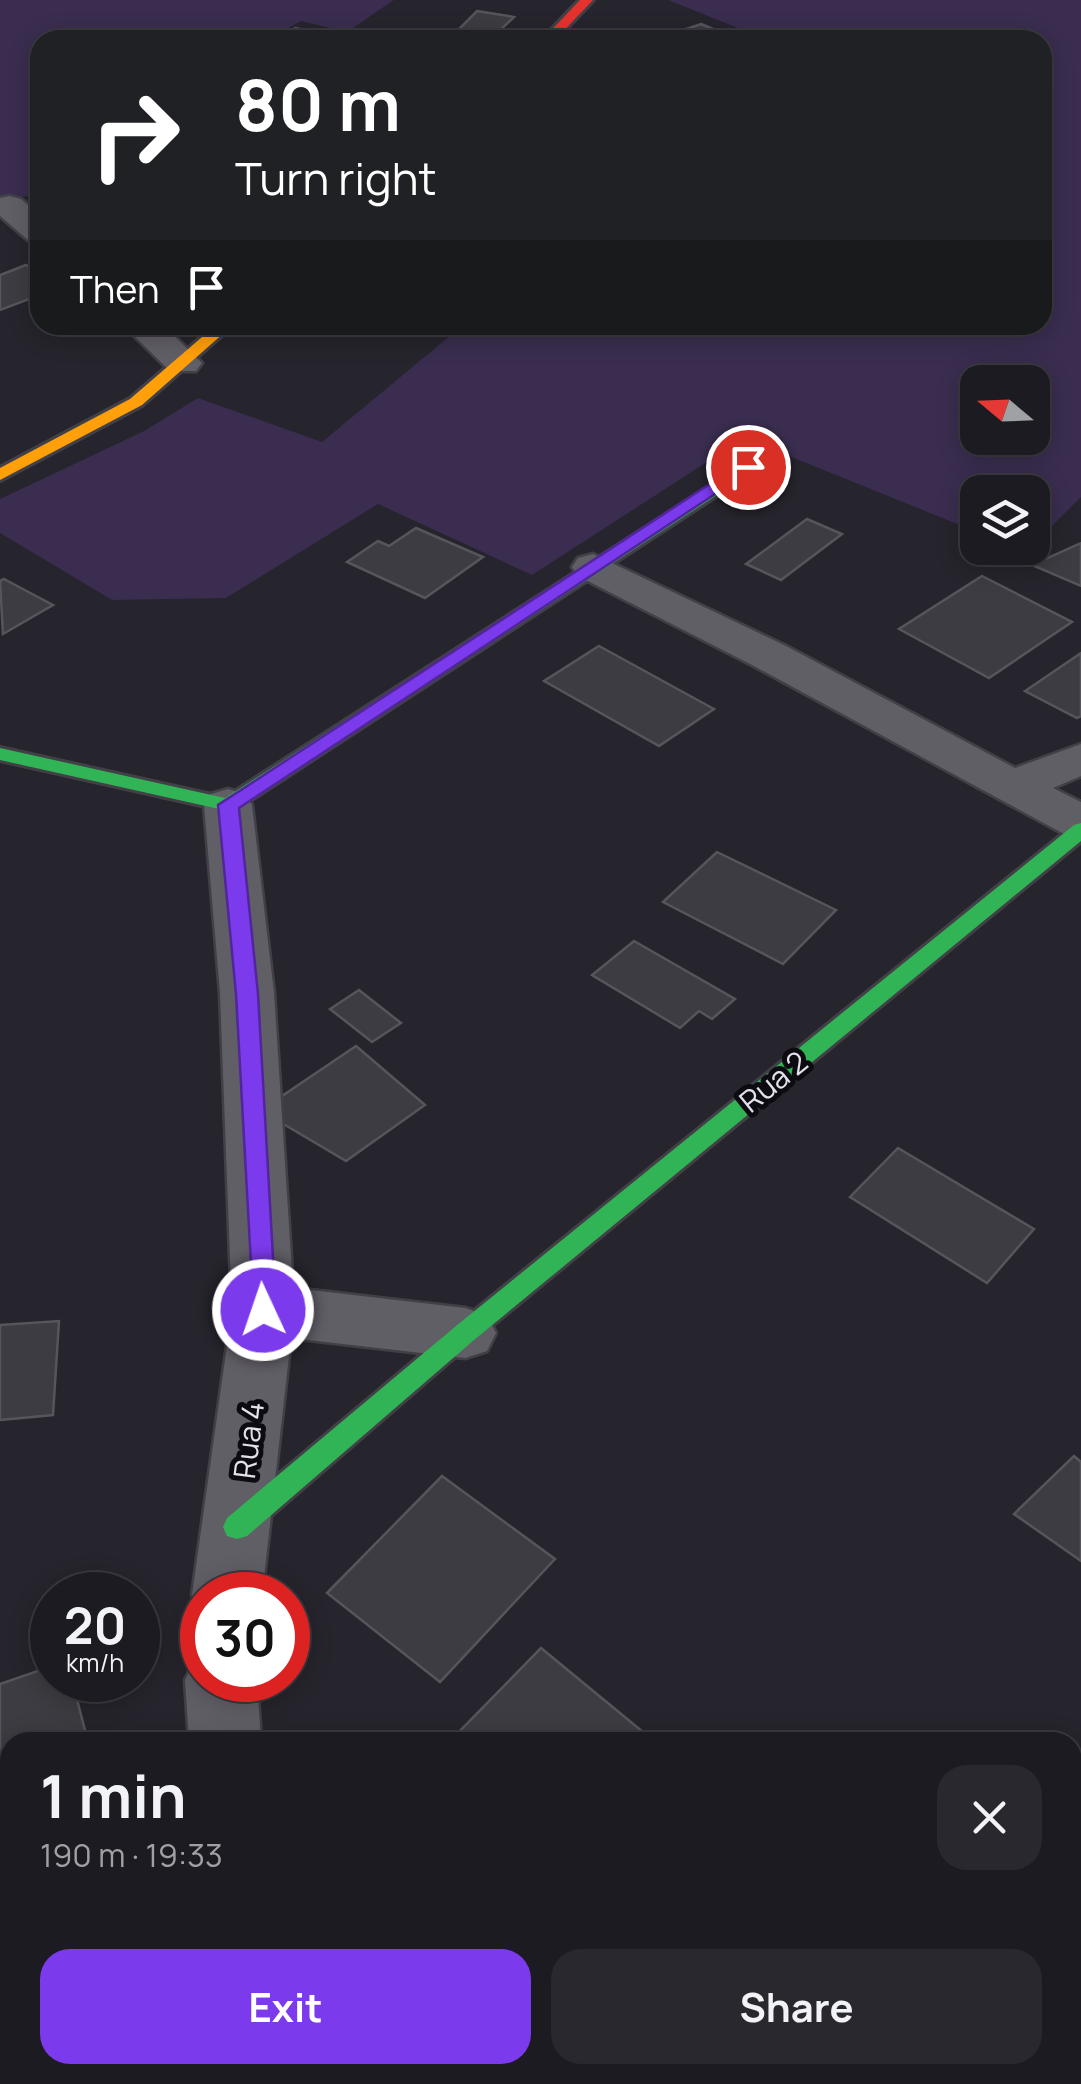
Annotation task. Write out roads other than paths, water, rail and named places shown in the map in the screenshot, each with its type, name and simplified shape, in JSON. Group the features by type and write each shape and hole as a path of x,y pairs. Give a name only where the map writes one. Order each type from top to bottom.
{"street":[{"path":"558,30 587,0"},
{"path":"9,206 30,225"},
{"path":"153,335 184,363"},
{"path":"0,475 106,422 214,335"},
{"path":"0,754 228,805 748,467"},
{"path":"592,567 1081,823"},
{"path":"1014,786 1081,759"},
{"name":"Rua 4","path":"228,805 247,994 263,1310 231,1572"},
{"name":"Rua 2","path":"238,1527 465,1332 1081,830"},
{"path":"263,1310 465,1332"},
{"path":"223,1702 225,1732"}]}
